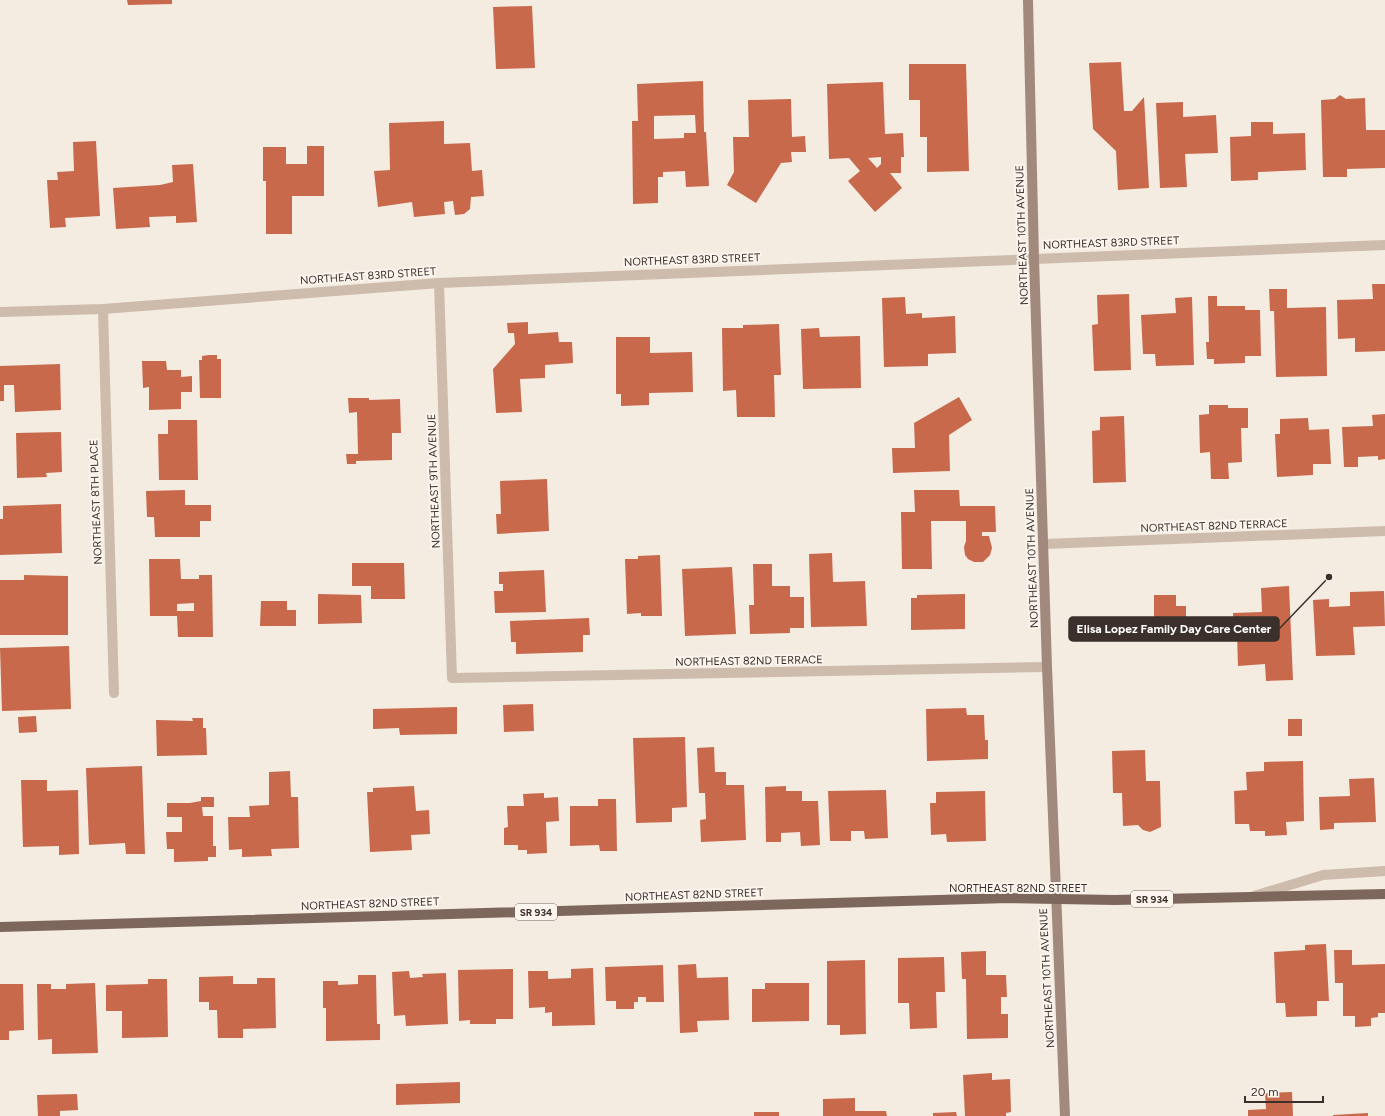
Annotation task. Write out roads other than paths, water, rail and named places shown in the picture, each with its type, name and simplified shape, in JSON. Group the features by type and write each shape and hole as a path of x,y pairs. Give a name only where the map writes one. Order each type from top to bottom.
{"main road":[{"name":"SR 934","path":"1249,897 1385,894"},
{"name":"NORTHEAST 82ND STREET","path":"0,927 993,898 1115,900 1249,897"}],"street":[{"name":"NORTHEAST 10TH AVENUE","path":"1028,0 1034,258 1047,667 1065,1116"},
{"name":"NORTHEAST 83RD STREET","path":"0,312 102,309 439,283 1385,245"},
{"name":"NORTHEAST 9TH AVENUE","path":"439,283 452,678"},
{"name":"NORTHEAST 8TH PLACE","path":"102,309 114,693"},
{"name":"NORTHEAST 82ND TERRACE","path":"1044,544 1385,531"},
{"name":"NORTHEAST 82ND TERRACE","path":"452,678 1047,667"},
{"name":"NORTHEAST 82ND STREET","path":"1249,897 1323,875 1385,871"}],"place":[{"name":"Elisa Lopez Family Day Care Center","path":"1329,577"}]}
